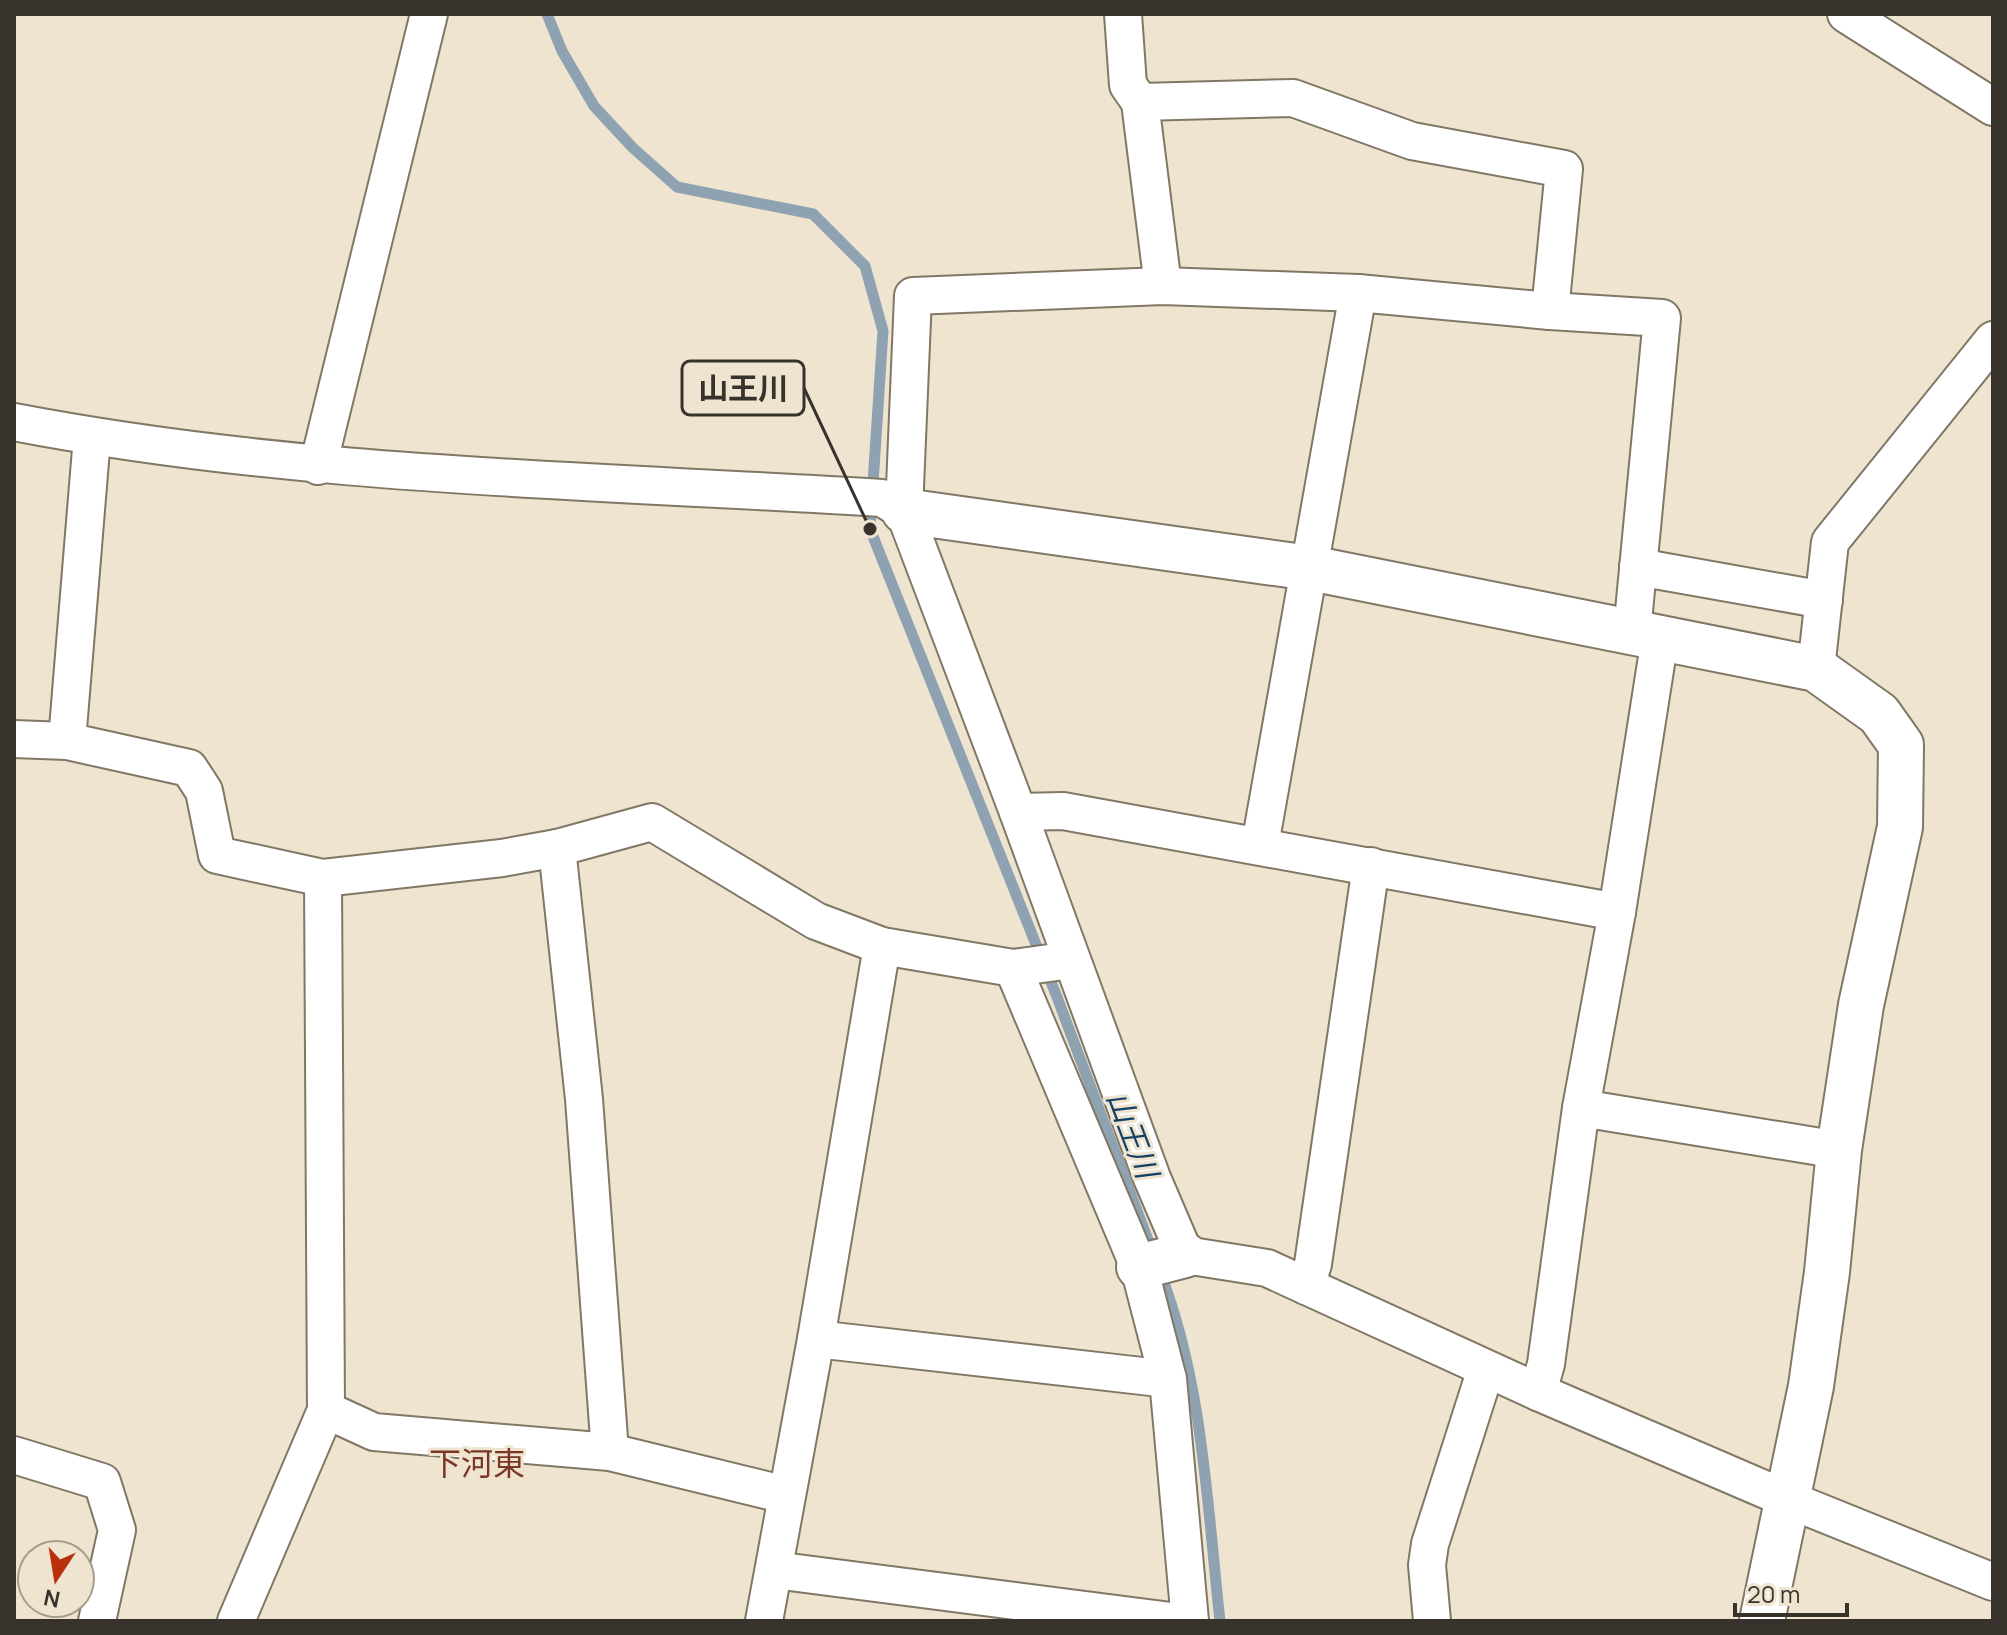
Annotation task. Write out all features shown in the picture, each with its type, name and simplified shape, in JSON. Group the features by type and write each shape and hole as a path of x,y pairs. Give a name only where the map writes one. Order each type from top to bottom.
{"street":[{"path":"318,466 429,14"},
{"path":"1123,14 1128,85 1140,102 1163,286"},
{"path":"1846,14 1993,107"},
{"path":"1140,102 1293,98 1412,141 1564,169 1550,311"},
{"path":"1162,1261 1043,964 1018,812 893,505 913,296 1163,286 1358,293 1662,318 1638,567 1646,635 1617,912 1581,1108 1546,1364 1538,1392"},
{"path":"1260,845 1358,293"},
{"path":"1816,669 1830,542 1993,340"},
{"path":"14,422 92,437 318,466 844,496 1310,568 1816,669 1879,714 1901,745 1900,827 1861,1005 1839,1150 1827,1272 1811,1386 1762,1621"},
{"path":"67,741 92,437"},
{"path":"1638,567 1824,600"},
{"path":"14,739 67,741 189,768 204,791 217,855 323,878 502,858 557,848 652,822 816,921 882,946 1043,964"},
{"path":"1018,812 1063,811 1617,912"},
{"path":"557,848 584,1099 610,1452"},
{"path":"1306,1286 1315,1249 1371,866"},
{"path":"236,1621 326,1410 323,878"},
{"path":"764,1621 816,1339 882,946"},
{"path":"1043,964 1152,1178 1162,1261 1168,1379 1190,1621"},
{"path":"1581,1108 1839,1150"},
{"path":"1162,1261 1267,1268 1538,1392 1787,1499 1993,1582"},
{"path":"816,1339 1168,1379"},
{"path":"1432,1621 1427,1565 1430,1544 1486,1369"},
{"path":"326,1410 374,1432 610,1452 786,1495"},
{"path":"14,1455 102,1482 117,1530 97,1621"},
{"path":"774,1570 1171,1621"}],"waterway":[{"name":"山王川","path":"547,14 562,51 594,106 633,148 677,187 813,214 865,266 883,331 870,529 1057,997 1154,1256"},
{"name":"山王川","path":"1160,1272 1186,1357 1194,1400 1207,1488 1220,1621"}],"place":[{"name":"山王川","path":"870,529"}],"district":[{"name":"下河東","path":"477,1464"}]}
